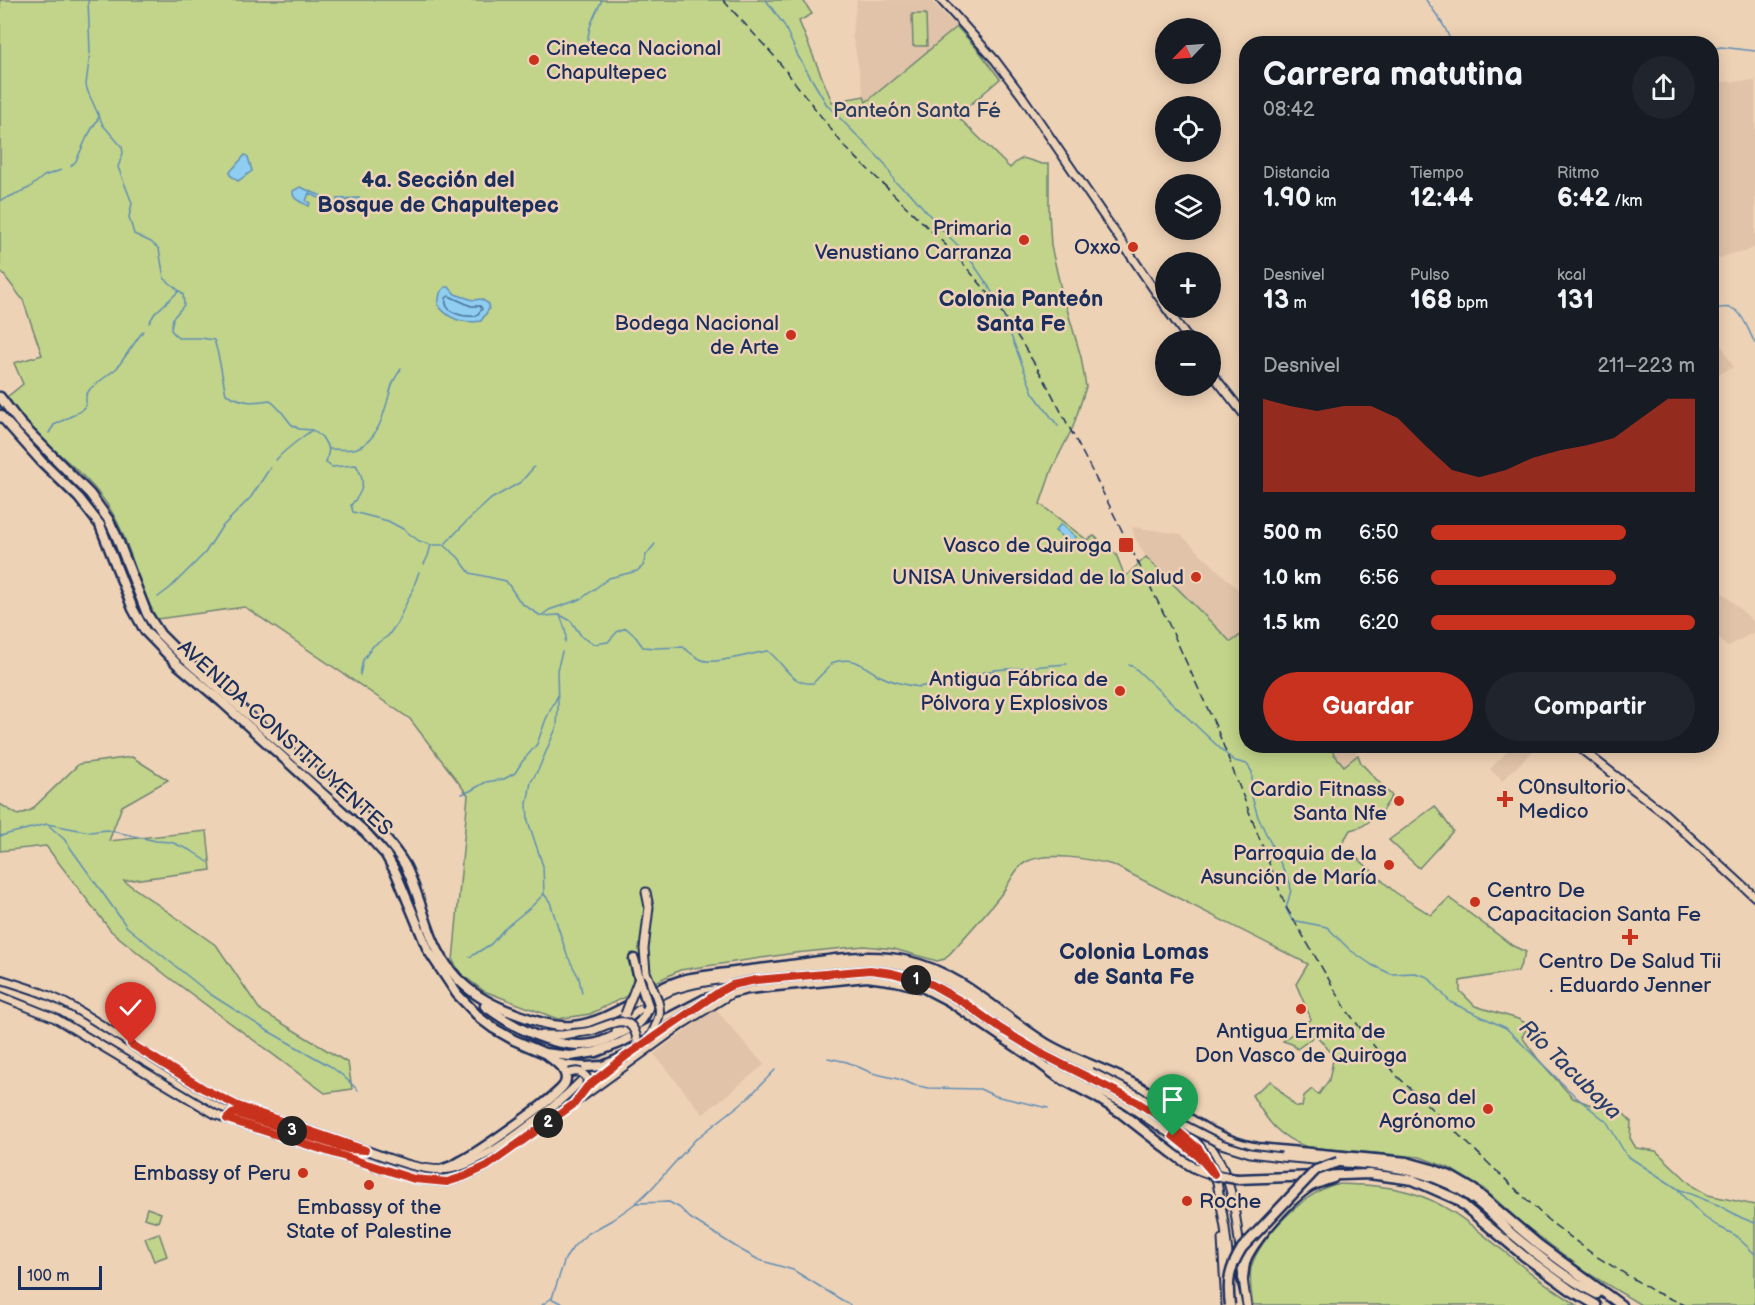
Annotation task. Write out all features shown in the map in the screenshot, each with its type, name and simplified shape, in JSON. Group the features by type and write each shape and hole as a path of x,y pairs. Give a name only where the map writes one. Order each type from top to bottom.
{"highway":[{"name":"AVENIDA CONSTITUYENTES","path":"0,397 20,423 99,505 116,536 147,614 165,639 369,820 393,848 412,880 440,955 456,978 474,994 502,1010 556,1025 572,1026 609,1014 677,981 840,959 905,960 932,968 950,977 1050,1046 1122,1078 1222,1137 1250,1147 1407,1162 1441,1172 1474,1190 1539,1245 1619,1304"},
{"name":"AVENIDA CONSTITUYENTES","path":"0,415 26,445 79,498 100,525 133,609 145,632 177,664 230,709 379,847 396,873 428,950 452,987 481,1019 514,1040 544,1053 570,1056 596,1052 620,1043 705,999 748,989 834,979 867,977 896,981 924,988 949,1001 1058,1077 1096,1096 1121,1113 1196,1170 1238,1179 1369,1174 1413,1180 1456,1199 1524,1256 1572,1291 1596,1305"},
{"path":"474,994 481,1003 500,1016 549,1041 570,1045 593,1044 639,1024 645,1018 648,1007 634,959"},
{"path":"648,1007 660,1017 669,1017"},
{"path":"440,1170 460,1162 545,1103 563,1087 568,1076 544,1053"},
{"path":"555,1062 569,1066 603,1066 626,1056"},
{"path":"1228,1305 1228,1280 1242,1248 1316,1170 1338,1162 1400,1167 1452,1185 1481,1205 1520,1240 1576,1281 1594,1293 1619,1304"},
{"path":"1243,1278 1247,1257 1260,1237 1292,1202 1309,1187 1342,1175"}],"main road":[{"path":"941,0 996,60 1155,291"},
{"path":"1221,385 1239,408"},
{"path":"1586,753 1664,813 1755,897"},
{"path":"646,892 649,907 645,916 646,972 660,1012 649,1039"},
{"path":"626,1017 670,992 691,985 854,964 891,965 940,979 1060,1058 1137,1095 1180,1123 1221,1144 1250,1153 1338,1162"},
{"path":"574,1104 584,1090 635,1049 732,985 756,980 870,970 892,973 931,984 1044,1055 1137,1102 1166,1121 1199,1149 1217,1182 1230,1271 1238,1305"},
{"path":"626,1017 639,978"},
{"path":"0,980 45,994 71,1007 160,1063 238,1106 416,1166 440,1170 462,1166 489,1153 553,1107 580,1080"},
{"path":"616,1031 626,1017 665,986"},
{"path":"0,996 37,1009 62,1022 227,1119 414,1179 447,1182 483,1169 684,1023 734,993"},
{"path":"536,1034 563,1035 590,1031 615,1022 626,1022 636,1034 635,1049"},
{"path":"1030,1056 1065,1076 1126,1104 1173,1136 1199,1157 1214,1174"},
{"path":"568,1076 576,1071 583,1073 587,1078 584,1090"},
{"path":"227,1119 235,1113 348,1149 365,1150"},
{"path":"1182,1115 1208,1143 1224,1172 1236,1211 1247,1305"},
{"path":"1225,1228 1222,1239 1222,1262 1228,1305"}],"shaded area":[{"path":"857,0 931,0 957,27 865,102 852,35"},
{"path":"1755,81 1755,247 1719,258 1719,82"},
{"path":"1719,340 1733,367 1719,374"},
{"name":"UNISA Universidad de la Salud","path":"1132,527 1180,534 1239,590 1239,648 1146,557 1136,540"},
{"path":"1719,590 1755,623 1755,631 1727,647 1719,638"},
{"path":"1357,753 1358,755 1344,766 1334,754"},
{"path":"1506,753 1531,753 1502,781 1490,769"},
{"path":"715,1009 764,1065 703,1114 654,1054"}],"green space":[{"name":"Panteón Santa Fé","path":"0,0 803,0 812,14 799,21 832,102 864,96 866,102 957,27 1000,79 957,116 1010,168 1023,158 1049,164 1051,246 1081,357 1086,387 1073,427 1052,469 1040,504 1087,540 1094,536 1116,554 1125,577 1146,557 1231,642 1239,636 1239,753 1334,753 1344,766 1358,755 1361,763 1392,796 1380,814 1361,827 1350,830 1340,847 1362,862 1395,892 1431,915 1449,898 1513,946 1526,952 1518,971 1460,981 1460,991 1475,1006 1518,1019 1529,1025 1522,1037 1538,1059 1573,1098 1599,1108 1618,1108 1631,1121 1630,1138 1636,1148 1656,1151 1694,1187 1708,1195 1755,1205 1755,1305 1641,1305 1586,1272 1523,1224 1484,1189 1449,1168 1420,1157 1307,1147 1288,1138 1274,1127 1252,1095 1271,1081 1295,1106 1302,1107 1304,1096 1312,1089 1319,1094 1329,1080 1334,1056 1316,1035 1297,1049 1292,1044 1283,1041 1311,1019 1296,984 1308,964 1113,865 1093,860 1045,857 1026,862 982,918 945,959 937,961 894,949 864,946 795,953 680,970 590,1014 558,1019 484,991 461,974 453,961 468,795 410,719 245,607 157,619 110,509 92,485 37,434 7,397 23,384 14,363 42,355 23,300 0,270"},
{"path":"912,14 926,14 927,46 913,46"},
{"path":"132,757 168,780 122,806 109,841 207,831 211,870 124,881 217,946 260,1010 348,1063 352,1089 325,1093 167,976 111,931 46,846 0,851 0,804 18,815 31,810 79,764"},
{"path":"1435,806 1453,831 1419,868 1389,840"},
{"path":"1336,1184 1391,1188 1437,1203 1463,1219 1534,1275 1577,1305 1253,1305 1251,1268 1263,1243 1285,1217 1298,1206 1324,1188"},
{"path":"147,1208 161,1213 158,1222 144,1218"},
{"path":"159,1233 167,1256 154,1261 145,1238"}],"water":[{"path":"245,155 248,157 252,171 238,181 230,175 230,172"},
{"path":"300,187 324,197 323,200 309,193 306,201 310,203 309,206 301,202 293,194 293,191"},
{"path":"359,198 365,202 363,209 338,212 338,210 351,208 350,200 337,202 337,199"},
{"path":"445,287 449,287 455,294 473,300 481,299 489,304 489,309 481,321 457,320 442,310 438,305 440,293"},
{"path":"1061,524 1076,537 1071,544 1055,531"}],"waterway":[{"name":"Río Tacubaya","path":"88,0 90,52 86,85 103,125 122,147 123,153 118,167 132,203 129,217 134,234 151,242 159,249 164,278 183,294 184,305 173,318 171,330 178,338 214,340 226,394 248,402 270,400 291,424 299,429 312,430 322,437 329,449 326,463 332,467 356,465 362,486 359,495 351,505 353,512 388,521 419,541 431,545 444,545 458,557 470,573 506,581 521,603 541,616 560,615 571,621 582,637 594,644 608,642 618,631 626,628 643,647 683,647 707,661 768,651 788,673 805,683 813,683 834,662 841,660 853,661 888,679 919,687 994,670 1067,664"},
{"path":"588,40 591,25 602,0"},
{"path":"766,0 784,25 798,56 827,105 885,164 895,182 912,195 966,253 1000,307 1033,393 1058,426"},
{"path":"1426,0 1448,36"},
{"path":"1719,47 1755,51"},
{"path":"71,166 76,161 99,117"},
{"path":"0,201 29,188 44,176 61,170"},
{"path":"149,323 155,313 179,291"},
{"path":"1719,309 1736,310 1744,320 1755,343"},
{"path":"49,433 54,425 81,411 86,405 86,395 91,388 117,368 143,331"},
{"path":"329,449 357,448 372,437 381,421 393,383 401,369"},
{"path":"276,460 312,430"},
{"path":"445,544 491,499 521,482 534,467"},
{"path":"158,597 205,553 221,528 251,497 270,468"},
{"path":"542,615 549,610 581,599 609,578 637,571 643,566 646,555 655,544"},
{"path":"424,564 431,545"},
{"path":"360,675 363,660 373,646 388,636 397,623 419,572"},
{"path":"560,615 566,632 565,642"},
{"path":"562,652 557,670 557,726 531,782 527,804 528,821 543,866 544,894 550,902 567,955 579,978 582,993"},
{"name":"Río Tacubaya","path":"1129,665 1134,667 1225,753 1235,761 1247,764 1252,772 1252,797 1258,817 1290,883 1291,890 1286,909 1292,920 1327,927 1350,950 1372,965 1391,974 1415,973 1428,977 1450,1002 1506,1028 1576,1097 1607,1122 1626,1155 1678,1189 1755,1223"},
{"path":"462,794 486,782 504,779 515,773 537,744 557,697"},
{"path":"47,824 64,839 127,927 210,994 268,1031 330,1066 358,1090"},
{"path":"0,836 47,824 90,832 107,830 171,842 192,851 208,862"},
{"path":"470,957 491,944 505,928 544,894"},
{"path":"828,1058 847,1062 872,1073 914,1085 928,1088 980,1089 995,1096 1048,1108"},
{"path":"542,1305 552,1298 565,1259 574,1246 587,1234 636,1203 695,1140 748,1098 775,1070"},
{"path":"1678,1189 1704,1217 1735,1235 1755,1254"},
{"path":"637,1203 669,1202 741,1250 759,1260 793,1270 850,1305"},
{"path":"552,1299 567,1305"}],"tunnel":[{"path":"590,1069 605,1048"}],"railway":[{"path":"723,0 775,57 844,146 954,253 989,294 1020,340 1045,381 1166,618 1217,729 1286,907 1348,1012 1397,1076 1548,1220 1594,1255 1655,1292 1685,1305"}],"place":[{"name":"Cineteca Nacional Chapultepec","path":"534,60"},
{"name":"Primaria Venustiano Carranza","path":"1024,240"},
{"name":"Oxxo","path":"1133,247"},
{"name":"Bodega Nacional de Arte","path":"791,335"},
{"name":"Vasco de Quiroga","path":"1126,545"},
{"name":"UNISA Universidad de la Salud","path":"1196,577"},
{"name":"Antigua Fábrica de Pólvora y Explosivos","path":"1120,691"},
{"name":"C0nsultorio Medico","path":"1505,799"},
{"name":"Cardio Fitnass Santa Nfe","path":"1399,801"},
{"name":"Parroquia de la Asunción de María","path":"1389,865"},
{"name":"Centro De Capacitacion Santa Fe","path":"1475,902"},
{"name":"Centro De Salud Tii . Eduardo Jenner","path":"1630,937"},
{"name":"Antigua Ermita de Don Vasco de Quiroga","path":"1301,1009"},
{"name":"Casa del Agrónomo","path":"1488,1109"},
{"name":"Embassy of Peru","path":"303,1173"},
{"name":"Embassy of the State of Palestine","path":"369,1185"},
{"name":"Roche","path":"1187,1201"}],"district":[{"name":"4a. Sección del Bosque de Chapultepec","path":"438,192"},
{"name":"Colonia Panteón Santa Fe","path":"1021,312"},
{"name":"Colonia Lomas de Santa Fe","path":"1134,964"}],"route":[{"path":"131,1044 204,1089 238,1106 365,1150 348,1149 235,1113 227,1119 414,1179 447,1182 483,1169 574,1104 587,1087 649,1039 732,985 756,980 870,970 892,973 931,984 1044,1055 1137,1102 1166,1121 1199,1149 1214,1174 1199,1157 1173,1136"}]}
